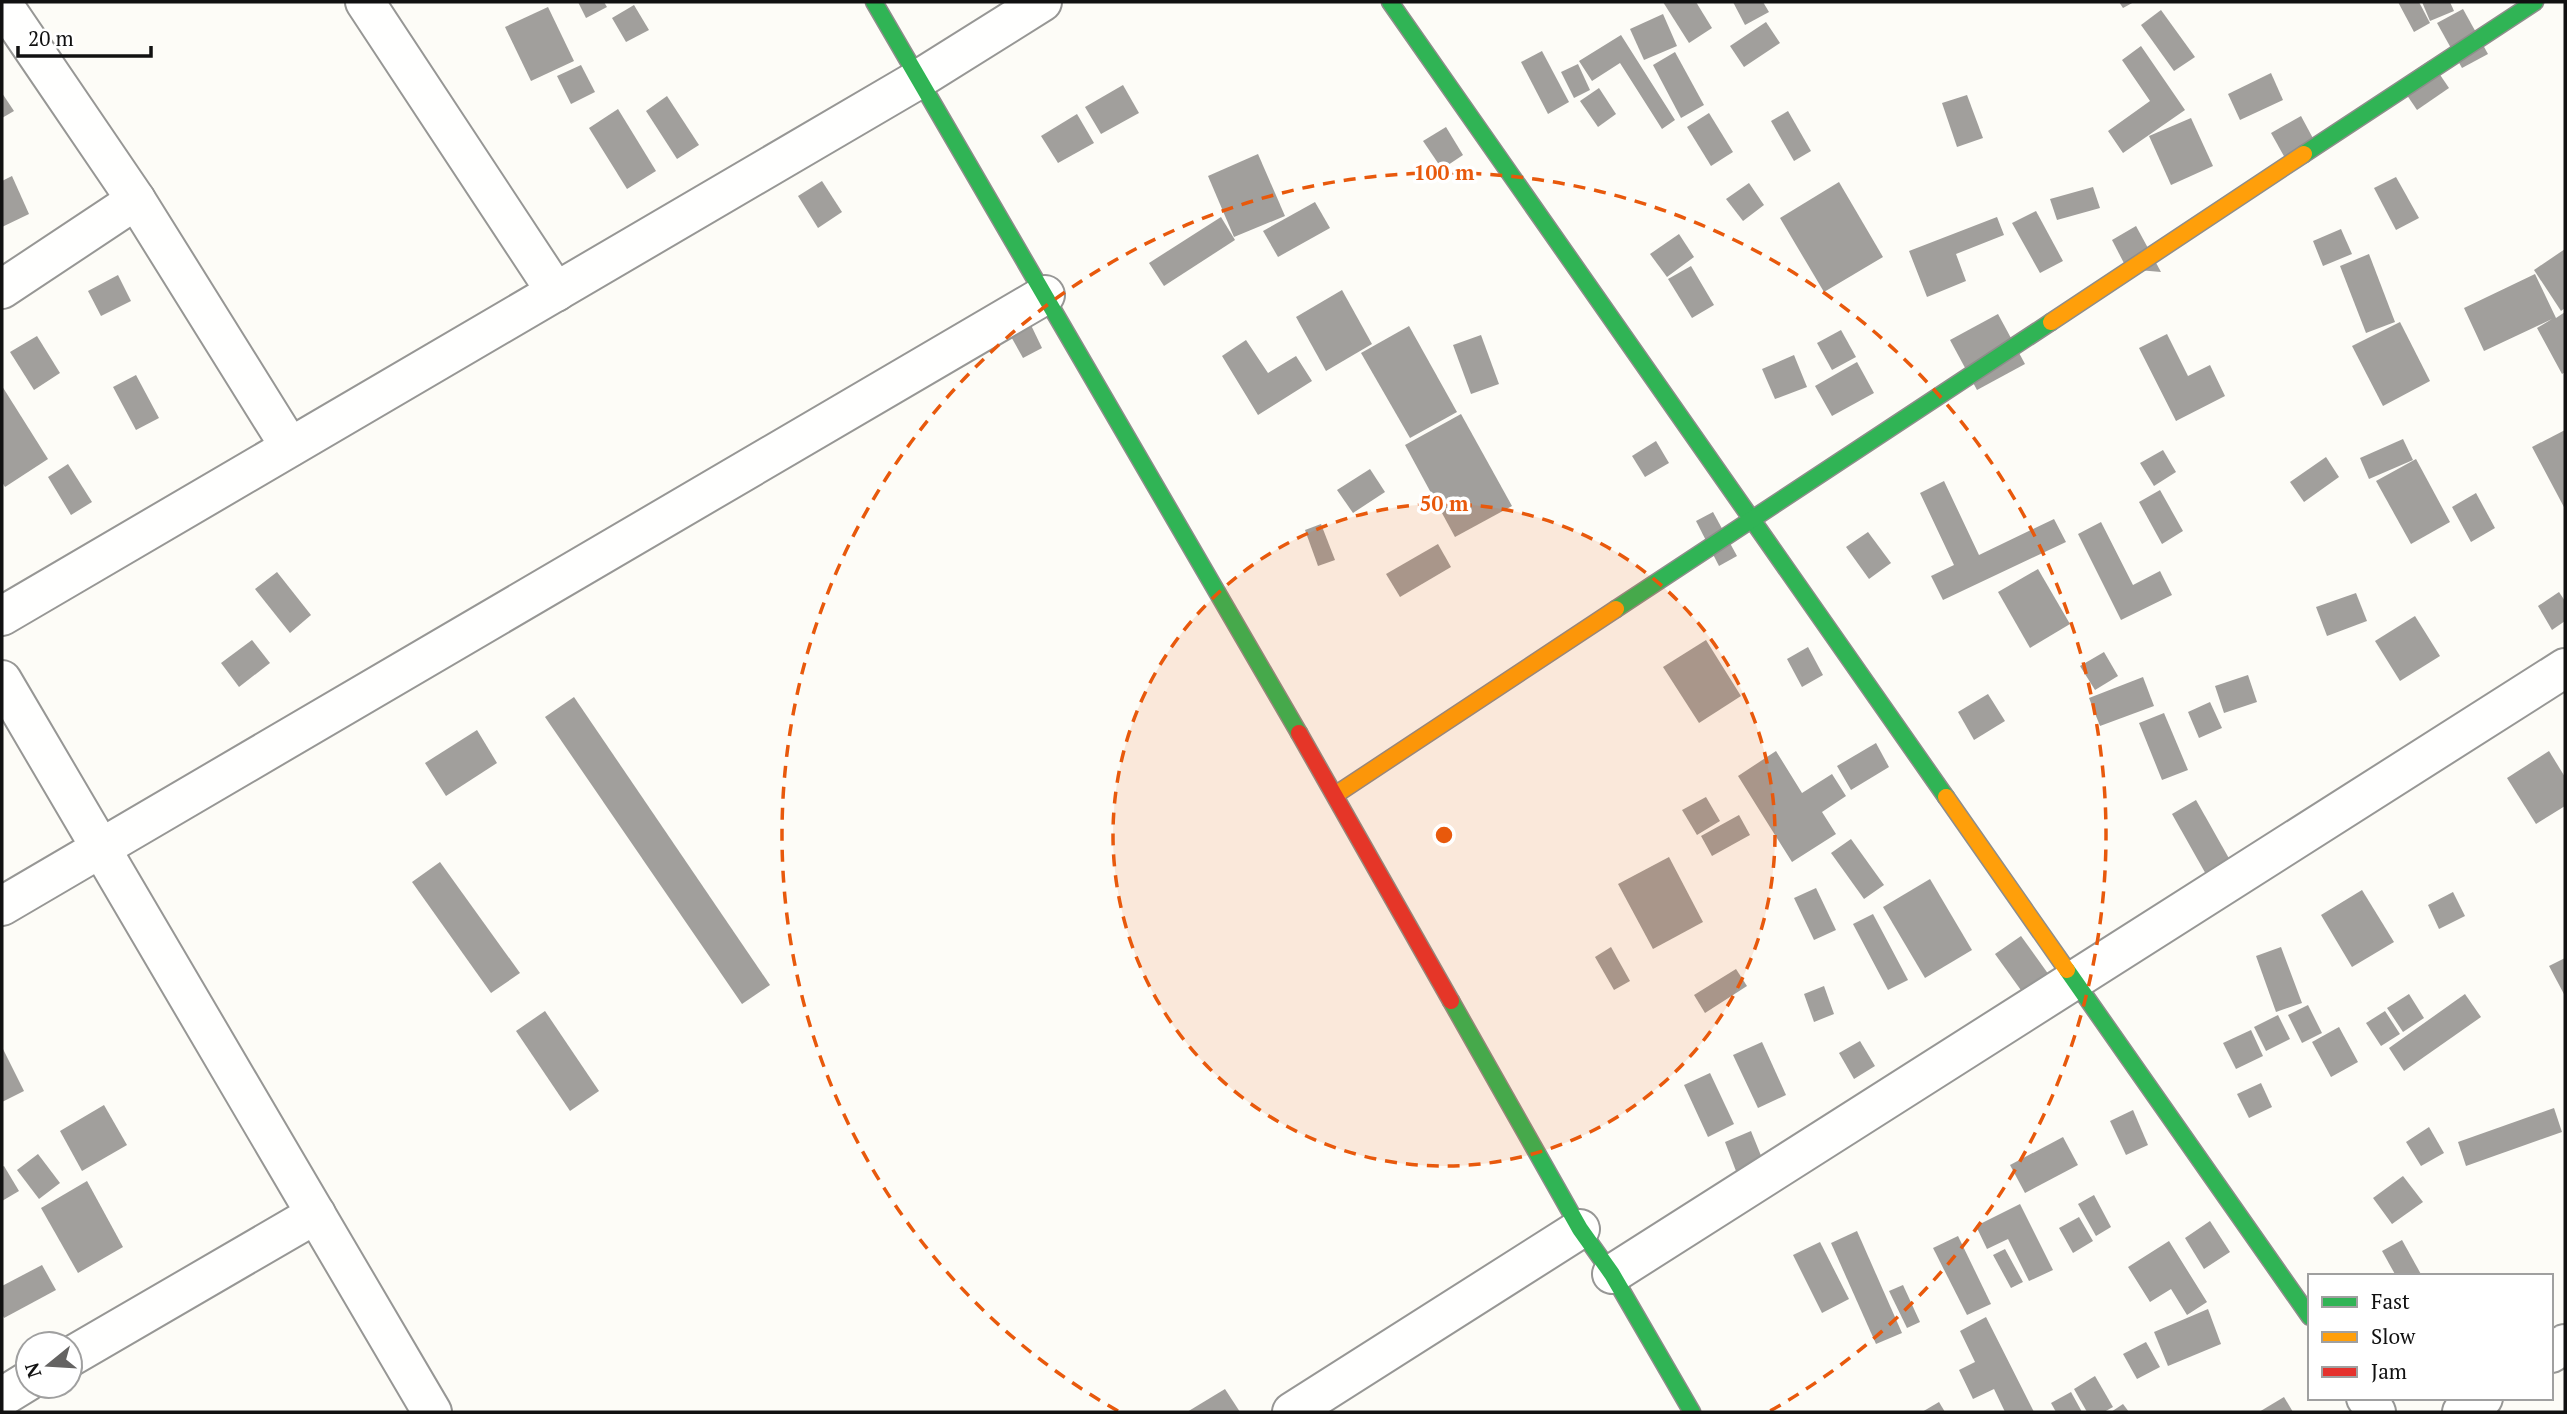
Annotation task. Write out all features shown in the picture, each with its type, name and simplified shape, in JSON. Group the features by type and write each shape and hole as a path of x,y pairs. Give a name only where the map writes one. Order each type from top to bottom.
{"street":[{"path":"365,2 556,292"},
{"path":"874,2 1335,795 1580,1229 1612,1273 1692,1412"},
{"path":"2,616 919,79 1042,2"},
{"path":"1390,2 2308,1314"},
{"path":"1335,795 2535,2"},
{"path":"2,3 136,200 290,447"},
{"path":"2,289 136,200"},
{"path":"2,906 1045,295"},
{"path":"1612,1273 2565,668"},
{"path":"2,680 432,1412"},
{"path":"84,1349 316,1214"},
{"path":"1292,1412 1580,1229"},
{"path":"2462,1412 2480,1400"}],"building":[{"path":"578,2 604,2 607,7 586,18"},
{"path":"1663,2 1696,2 1712,28 1689,43"},
{"path":"1733,2 1763,2 1769,12 1745,25"},
{"path":"2119,2 2134,2 2123,8"},
{"path":"2398,2 2419,2 2430,23 2414,32"},
{"path":"2422,2 2450,2 2454,11 2430,21"},
{"path":"634,5 649,30 626,42 612,18"},
{"path":"548,7 574,61 531,81 505,27"},
{"path":"2463,9 2488,54 2462,68 2437,23"},
{"path":"2161,10 2195,57 2174,71 2141,25"},
{"path":"1663,14 1677,46 1644,60 1630,29"},
{"path":"1766,22 1780,43 1744,67 1730,46"},
{"path":"1621,35 1675,120 1662,129 1620,63 1592,81 1579,61"},
{"path":"2141,46 2185,110 2123,153 2108,131 2150,101 2122,60"},
{"path":"1542,51 1569,102 1548,114 1521,62"},
{"path":"1675,52 1704,105 1681,118 1653,65"},
{"path":"2430,60 2449,88 2417,110 2398,82"},
{"path":"1578,64 1590,90 1574,98 1561,72"},
{"path":"581,65 595,92 571,104 557,76"},
{"path":"2271,73 2283,100 2240,120 2228,94"},
{"path":"1123,85 1139,113 1101,134 1085,107"},
{"path":"1599,88 1616,114 1598,127 1580,101"},
{"path":"2,93 14,111 2,118"},
{"path":"1967,95 1983,138 1957,147 1942,103"},
{"path":"667,96 699,145 677,159 646,111"},
{"path":"618,109 656,171 627,189 589,128"},
{"path":"1788,111 1811,151 1794,161 1771,121"},
{"path":"1709,113 1733,152 1711,166 1687,127"},
{"path":"1077,114 1094,143 1058,163 1041,136"},
{"path":"2301,116 2315,142 2285,158 2271,133"},
{"path":"2191,118 2213,166 2171,185 2149,136"},
{"path":"1446,127 1463,155 1442,169 1423,141"},
{"path":"1258,154 1285,216 1234,237 1208,176"},
{"path":"12,176 29,214 2,227 2,181"},
{"path":"2396,177 2419,218 2396,230 2374,188"},
{"path":"822,181 842,212 818,228 798,196"},
{"path":"1839,182 1883,257 1824,292 1780,218"},
{"path":"1749,183 1764,205 1743,221 1726,199"},
{"path":"2093,187 2100,208 2057,220 2050,199"},
{"path":"1315,202 1330,228 1278,257 1263,231"},
{"path":"2036,211 2063,261 2040,273 2012,223"},
{"path":"1221,217 1235,240 1164,286 1149,263"},
{"path":"1997,217 2004,235 1956,254 1966,281 1927,297 1909,251"},
{"path":"2136,226 2161,272 2127,269 2112,240"},
{"path":"2341,229 2352,254 2323,266 2313,241"},
{"path":"1679,234 1694,257 1667,277 1650,254"},
{"path":"2565,249 2565,308 2561,311 2534,270"},
{"path":"2369,254 2395,322 2366,333 2340,266"},
{"path":"1691,266 1714,305 1692,318 1668,279"},
{"path":"2535,274 2556,318 2565,312 2565,372 2562,374 2537,328 2552,319 2484,351 2464,308"},
{"path":"118,275 131,301 101,316 88,291"},
{"path":"1342,290 1372,344 1326,371 1296,317"},
{"path":"1998,314 2025,364 1977,390 1950,340"},
{"path":"2400,322 2430,381 2383,406 2352,346"},
{"path":"1030,323 1042,348 1023,358 1009,333"},
{"path":"1409,326 1457,412 1410,438 1361,353"},
{"path":"1841,330 1856,357 1832,370 1817,343"},
{"path":"2167,334 2188,376 2210,365 2225,396 2176,421 2139,348"},
{"path":"1481,335 1499,384 1471,394 1453,345"},
{"path":"37,336 60,373 34,390 10,352"},
{"path":"1246,340 1268,373 1296,356 1312,381 1258,415 1222,356"},
{"path":"1794,355 1807,387 1775,399 1762,369"},
{"path":"1857,362 1874,393 1832,416 1815,386"},
{"path":"136,375 159,418 136,430 113,387"},
{"path":"2,386 48,459 5,487 2,482"},
{"path":"1461,414 1512,506 1455,537 1405,445"},
{"path":"2565,430 2565,509 2532,447"},
{"path":"2403,439 2413,460 2369,479 2360,458"},
{"path":"1656,441 1669,463 1645,477 1632,456"},
{"path":"2163,450 2176,472 2154,486 2140,463"},
{"path":"2326,457 2339,477 2304,502 2290,482"},
{"path":"2416,459 2450,522 2411,544 2376,481"},
{"path":"68,464 92,502 71,515 48,477"},
{"path":"1370,469 1385,492 1353,513 1337,490"},
{"path":"1944,481 1979,555 2054,519 2066,542 1943,600 1931,576 1954,565 1920,493"},
{"path":"2160,490 2183,531 2162,544 2139,502"},
{"path":"2476,493 2495,528 2471,542 2452,507"},
{"path":"1713,512 1737,556 1719,566 1696,521"},
{"path":"2101,522 2133,585 2160,571 2172,595 2121,620 2078,534"},
{"path":"1321,524 1335,560 1318,566 1305,530"},
{"path":"1868,532 1891,563 1869,579 1846,547"},
{"path":"1438,544 1451,567 1400,597 1386,574"},
{"path":"2038,569 2070,624 2030,648 1998,592"},
{"path":"277,572 311,615 290,633 255,589"},
{"path":"2559,592 2565,601 2565,621 2552,630 2538,606"},
{"path":"2356,593 2367,621 2327,636 2316,607"},
{"path":"2415,616 2440,656 2400,681 2375,641"},
{"path":"252,640 270,663 239,687 221,663"},
{"path":"1706,640 1741,696 1699,723 1663,667"},
{"path":"1808,647 1823,675 1802,687 1787,659"},
{"path":"2104,652 2118,676 2095,690 2080,666"},
{"path":"2248,675 2257,702 2224,713 2215,686"},
{"path":"2143,677 2154,706 2100,726 2089,698"},
{"path":"1988,694 2005,721 1974,740 1958,712"},
{"path":"574,697 770,985 742,1004 545,717"},
{"path":"2210,702 2222,728 2199,738 2188,712"},
{"path":"2164,713 2188,770 2162,780 2139,723"},
{"path":"477,730 497,763 446,796 425,763"},
{"path":"1876,743 1889,767 1851,790 1837,766"},
{"path":"1776,751 1802,793 1832,774 1846,796 1822,812 1836,834 1792,862 1738,776"},
{"path":"2549,751 2565,777 2565,806 2536,824 2507,778"},
{"path":"1706,797 1720,821 1697,835 1682,810"},
{"path":"2196,800 2231,862 2207,876 2172,814"},
{"path":"1739,815 1750,835 1712,856 1701,836"},
{"path":"1851,839 1884,885 1864,899 1831,853"},
{"path":"1669,857 1703,922 1653,949 1618,884"},
{"path":"440,862 520,973 491,993 412,882"},
{"path":"1930,879 1972,950 1925,978 1883,907"},
{"path":"1816,888 1836,930 1814,940 1794,898"},
{"path":"2362,890 2394,942 2352,967 2321,915"},
{"path":"2453,892 2465,916 2439,929 2428,905"},
{"path":"1873,914 1908,980 1888,990 1853,924"},
{"path":"2021,936 2054,982 2028,1000 1995,954"},
{"path":"1611,947 1630,981 1614,990 1595,957"},
{"path":"2281,947 2302,1003 2276,1012 2256,956"},
{"path":"2565,958 2565,996 2549,966"},
{"path":"1736,969 1747,986 1705,1013 1694,995"},
{"path":"1824,986 1834,1014 1814,1022 1804,994"},
{"path":"2409,994 2424,1018 2403,1032 2387,1008"},
{"path":"2465,994 2481,1017 2404,1071 2389,1048"},
{"path":"2308,1005 2322,1033 2302,1043 2288,1015"},
{"path":"545,1011 599,1091 570,1111 516,1031"},
{"path":"2385,1011 2400,1034 2381,1046 2366,1023"},
{"path":"2278,1015 2290,1039 2266,1051 2254,1027"},
{"path":"2339,1027 2358,1062 2331,1077 2312,1042"},
{"path":"2251,1030 2263,1056 2236,1069 2223,1043"},
{"path":"1860,1041 1875,1066 1854,1079 1839,1053"},
{"path":"1762,1042 1786,1095 1758,1108 1733,1055"},
{"path":"2,1047 24,1091 2,1102"},
{"path":"1710,1073 1734,1124 1708,1137 1684,1085"},
{"path":"2261,1083 2272,1107 2249,1118 2237,1094"},
{"path":"104,1105 127,1145 82,1171 60,1131"},
{"path":"2554,1108 2562,1132 2466,1166 2458,1142"},
{"path":"2133,1110 2148,1145 2126,1155 2110,1121"},
{"path":"2429,1127 2444,1153 2421,1166 2406,1142"},
{"path":"1751,1131 1766,1168 1739,1179 1725,1142"},
{"path":"2063,1137 2078,1165 2025,1193 2010,1165"},
{"path":"38,1154 60,1183 39,1199 17,1170"},
{"path":"4,1166 19,1191 2,1201 2,1167"},
{"path":"2403,1176 2423,1202 2392,1224 2373,1198"},
{"path":"87,1181 123,1247 78,1273 41,1208"},
{"path":"2094,1195 2111,1227 2096,1236 2078,1204"},
{"path":"2020,1204 2053,1270 2029,1281 2008,1239 1987,1249 1976,1226"},
{"path":"2079,1217 2093,1241 2073,1253 2059,1228"},
{"path":"2210,1221 2230,1252 2204,1269 2185,1238"},
{"path":"1857,1231 1902,1333 1876,1344 1831,1243"},
{"path":"1958,1236 1991,1304 1967,1315 1933,1248"},
{"path":"2402,1240 2421,1274 2395,1274 2382,1251"},
{"path":"2169,1241 2207,1302 2187,1315 2171,1289 2150,1302 2128,1267"},
{"path":"1820,1242 1849,1299 1822,1313 1793,1255"},
{"path":"2005,1249 2023,1282 2011,1288 1993,1255"},
{"path":"42,1265 56,1290 4,1318 2,1286"},
{"path":"1903,1285 1920,1322 1907,1328 1889,1291"},
{"path":"2208,1309 2221,1344 2168,1366 2154,1332"},
{"path":"1986,1317 2034,1412 2005,1412 1994,1389 1973,1399 1959,1370 1975,1362 1960,1331"},
{"path":"2146,1342 2160,1367 2137,1379 2123,1354"},
{"path":"2095,1376 2113,1407 2104,1412 2087,1412 2074,1389"},
{"path":"1225,1389 1240,1412 1187,1412"},
{"path":"2071,1392 2082,1412 2056,1412 2051,1403"},
{"path":"2284,1397 2293,1412 2259,1412"},
{"path":"1939,1402 1945,1412 1922,1412"},
{"path":"2123,1404 2129,1412 2111,1412"}],"traffic: fast":[{"path":"874,2 1299,733"},
{"path":"1390,2 1946,797"},
{"path":"2304,154 2535,2"},
{"path":"1616,609 2051,322"},
{"path":"2067,970 2308,1314"},
{"path":"1451,1001 1580,1229 1612,1274 1692,1412"}],"traffic: slow":[{"path":"2051,322 2304,154"},
{"path":"1335,795 1616,609"},
{"path":"1946,797 2067,970"}],"traffic: jam":[{"path":"1299,733 1451,1001"}]}
